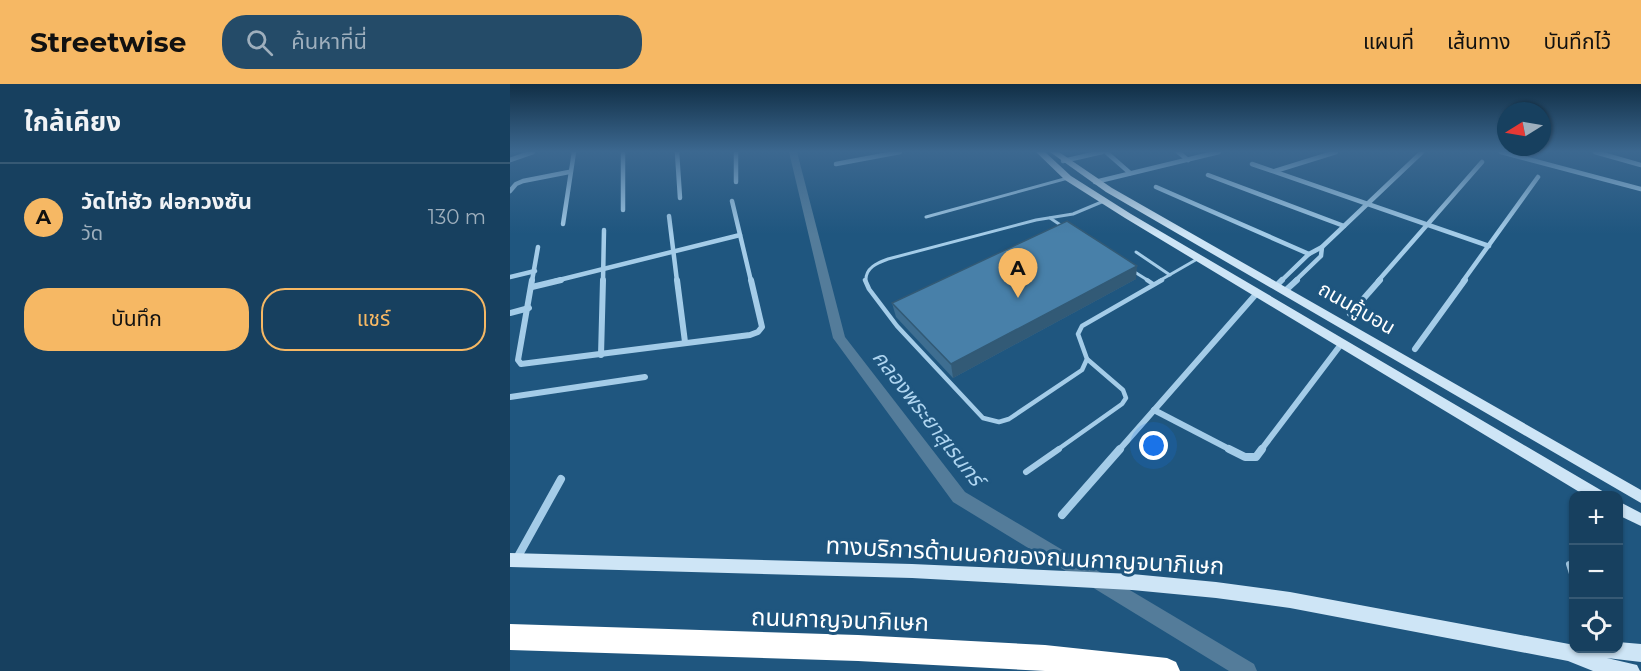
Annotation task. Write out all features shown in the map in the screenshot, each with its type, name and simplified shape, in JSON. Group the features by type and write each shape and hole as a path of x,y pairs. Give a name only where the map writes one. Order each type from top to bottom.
{"highway":[{"name":"ถนนกาญจนาภิเษก","path":"510,637 858,648 1046,658 1167,671"}],"main road":[{"name":"ถนนคู้บอน","path":"1070,179 1198,258 1592,491"},
{"name":"ถนนคู้บอน","path":"1091,179 1641,497"},
{"path":"1623,510 1641,520"},
{"name":"ทางบริการด้านนอกของถนนกาญจนาภิเษก","path":"513,560 912,571 1132,582 1290,600 1568,652 1600,665 1631,671"},
{"path":"1623,651 1641,653"}],"street":[{"path":"510,191 516,184 531,179"},
{"path":"563,224 568,179"},
{"path":"623,179 623,210"},
{"path":"679,179 680,198"},
{"path":"1095,182 1105,179"},
{"path":"1220,179 1344,226"},
{"path":"1296,179 1489,246"},
{"path":"1280,289 1309,254 1322,247 1394,179"},
{"path":"1350,314 1467,179"},
{"path":"1414,349 1536,179"},
{"path":"1605,179 1641,189"},
{"path":"1156,187 1309,254"},
{"path":"538,247 519,364 750,334 758,332 762,327 732,201"},
{"path":"669,216 685,342"},
{"path":"601,355 604,230"},
{"path":"532,287 740,235"},
{"path":"1280,289 1321,256 1322,247"},
{"path":"510,277 535,271"},
{"path":"1062,515 1257,293"},
{"path":"510,313 529,308"},
{"path":"1154,410 1245,458 1256,457 1342,343"},
{"path":"510,397 645,377"},
{"path":"513,560 561,479"}],"lane":[{"path":"926,217 1063,179"},
{"path":"1087,359 1082,370 1009,418 993,422 983,418 891,320 866,285 865,277 878,262 1073,214 1104,201"},
{"path":"1050,218 1068,230"},
{"path":"1136,252 1170,275"},
{"path":"1026,472 1122,404 1126,398 1124,390 1087,359 1078,334 1082,326 1198,258"},
{"path":"1125,266 1153,284"}],"building":[{"path":"1067,221 1137,266 951,364 892,303"}],"waterway":[{"name":"คลองพระยาสุเรนทร์","path":"800,179 839,338 959,497 1247,671"}],"place":[{"name":"วัดไท่ฮัว ฝอกวงซัน","path":"1018,298"}]}
